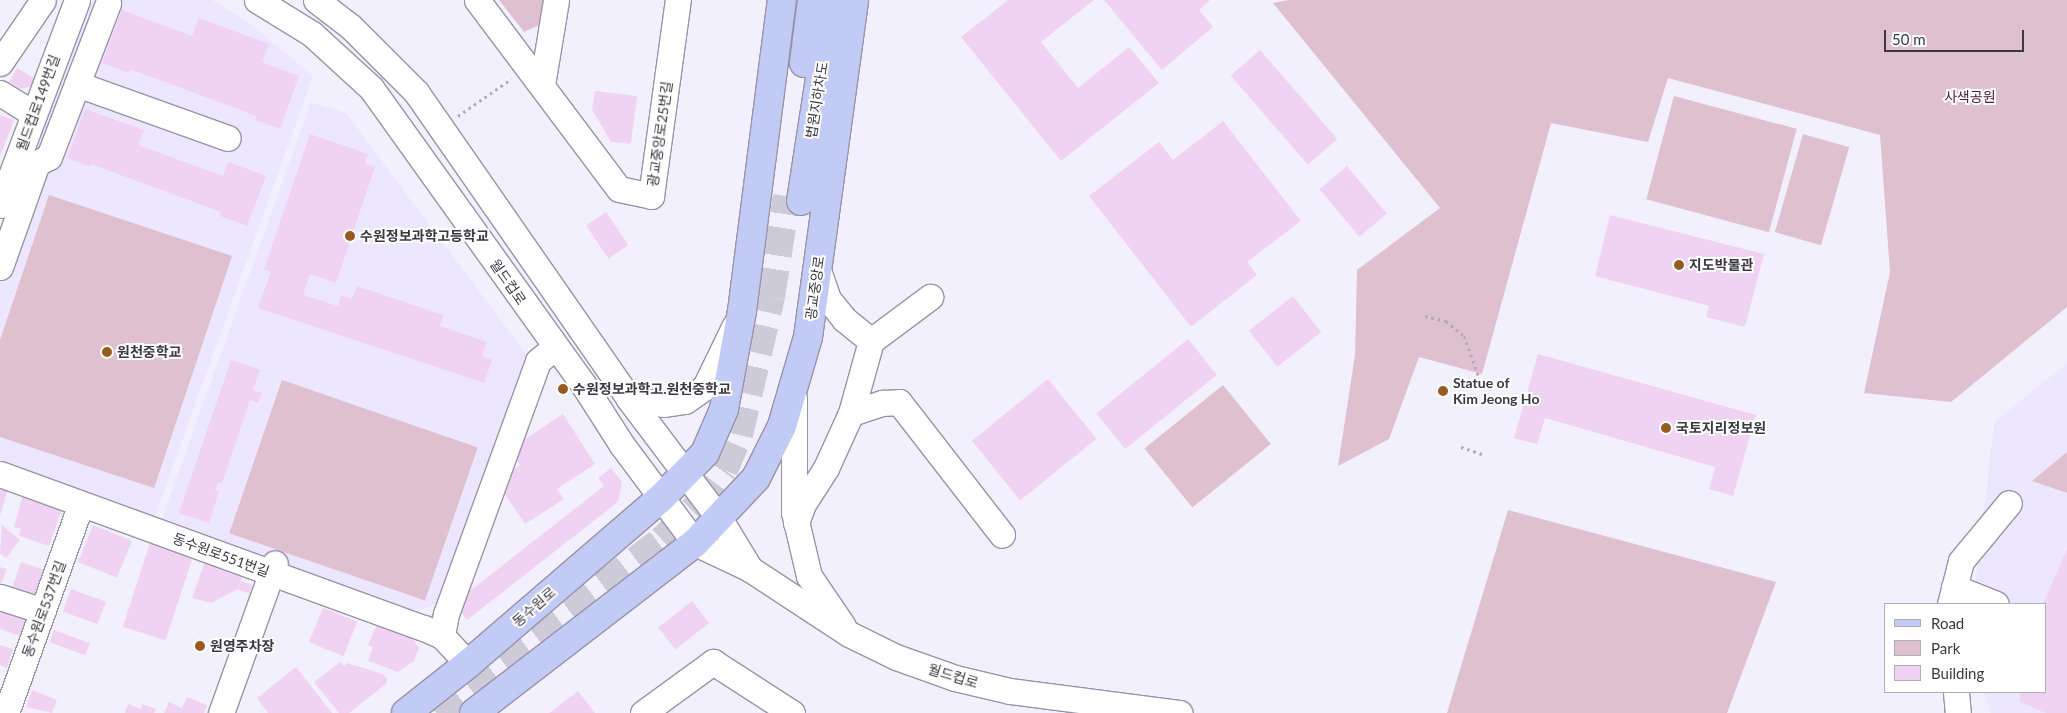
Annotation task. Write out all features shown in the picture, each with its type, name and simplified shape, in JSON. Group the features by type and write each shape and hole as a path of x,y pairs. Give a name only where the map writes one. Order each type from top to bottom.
{"main road":[{"path":"660,498 705,453 724,410 742,311 782,0"},
{"name":"법원지하차도","path":"812,0 794,198 832,0"},
{"name":"광교중앙로","path":"695,544 756,478 782,426 794,386 808,337 854,0"},
{"name":"동수원로","path":"406,713 468,664 660,498"},
{"path":"474,713 695,544"}],"street":[{"path":"0,63 43,0"},
{"name":"월드컵로149번길","path":"0,205 76,0"},
{"name":"월드컵로","path":"257,0 312,34 371,88 660,498 695,544 750,569 849,634 896,657 955,678 1010,691 1180,713"},
{"name":"월드컵로","path":"316,0 351,27 416,92 630,399 719,518 750,569"},
{"name":"광교중앙로25번길","path":"477,0 619,190 651,196 678,0"},
{"path":"535,76 556,0"},
{"path":"0,267 37,163 49,157 108,3"},
{"path":"77,84 228,138"},
{"path":"0,93 34,114"},
{"path":"818,267 828,298 844,319 871,342"},
{"path":"796,523 803,504 826,468 850,413 871,342 930,297"},
{"path":"630,399 663,404 685,401 705,386 742,311"},
{"path":"442,636 446,614 538,361 554,348"},
{"path":"794,386 794,512 796,523 809,576 849,634"},
{"path":"850,413 882,403 900,402 1002,535"},
{"name":"동수원로551번길","path":"0,474 81,504 274,568 442,636 468,664"},
{"path":"1991,603 1952,595 1961,560 2008,503"},
{"name":"동수원로537번길","path":"6,713 81,504"},
{"path":"221,713 274,568"},
{"path":"0,597 43,611"},
{"path":"643,713 713,662 779,711"},
{"path":"1956,693 1958,713"}],"path":[{"path":"458,116 535,76"},
{"path":"1425,316 1446,321 1464,336 1483,388"},
{"path":"1462,447 1485,456"}],"shaded area":[{"name":"원천중학교","path":"93,0 212,0 248,22 313,76 154,519 0,463 0,241"},
{"name":"수원정보과학고등학교","path":"311,102 346,113 529,358 442,602 413,613 161,521"},
{"path":"2067,363 2067,713 1991,713 1984,693 2047,693 2047,603 1973,603 1994,423"}],"green space":[{"path":"499,0 544,0 539,25 524,32"},
{"name":"사색공원","path":"1289,0 2067,0 2067,307 1951,402 1864,393 1890,272 1880,135 1668,78 1648,142 1551,123 1482,374 1419,357 1389,439 1338,466 1355,355 1357,270 1440,208 1273,3"},
{"path":"1674,96 1797,129 1769,232 1646,199"},
{"path":"1803,134 1849,147 1821,245 1775,232"},
{"path":"49,195 232,256 154,488 0,437 0,340"},
{"path":"282,380 478,447 425,601 229,533"},
{"path":"1223,385 1271,444 1192,508 1145,449"},
{"path":"2067,452 2067,493 2032,481"},
{"path":"1508,510 1776,582 1727,713 1447,713"}],"building":[{"path":"1008,0 1094,0 1041,42 1078,88 1129,47 1159,83 1061,161 961,37"},
{"path":"1104,0 1210,0 1199,10 1213,27 1162,70"},
{"path":"122,10 192,36 199,18 269,44 262,62 299,76 280,129 255,120 257,116 130,69 128,73 102,63"},
{"path":"1260,50 1337,139 1308,165 1231,76"},
{"path":"17,68 36,79 32,86 21,89 9,82"},
{"path":"595,91 637,96 631,144 611,142 592,110"},
{"path":"85,109 144,130 138,145 223,176 228,162 266,176 247,226 220,216 221,212 91,164 90,167 67,158"},
{"path":"0,115 14,120 0,156"},
{"path":"1223,121 1301,221 1247,262 1257,275 1191,327 1089,196 1159,142 1173,160"},
{"path":"310,134 368,154 365,164 375,167 336,283 310,274 303,295 338,306 341,295 352,299 357,286 443,315 440,326 487,342 482,356 492,360 484,383 258,308 271,272 264,269"},
{"path":"1347,166 1387,213 1359,237 1319,189"},
{"path":"606,212 628,245 608,259 586,225"},
{"name":"지도박물관","path":"1610,215 1764,254 1745,327 1706,317 1709,306 1595,276"},
{"path":"1293,296 1321,332 1277,367 1249,330"},
{"path":"1188,339 1217,375 1125,449 1096,413"},
{"name":"국토지리정보원","path":"1538,354 1756,415 1733,496 1709,489 1715,467 1545,418 1537,444 1514,438"},
{"path":"231,360 260,370 253,390 262,393 258,403 250,400 222,483 218,482 215,490 219,491 209,523 179,513"},
{"path":"1048,379 1096,439 1020,501 972,441"},
{"path":"563,414 595,464 557,489 564,499 525,524 496,481 520,465 510,449"},
{"path":"611,468 622,482 618,502 467,620 455,605 465,583 471,590 604,486 598,478"},
{"path":"0,486 8,488 0,516"},
{"path":"23,495 59,508 61,512 49,546 19,536 21,529 14,527"},
{"path":"2,525 20,540 6,558 0,553"},
{"path":"93,525 132,541 117,578 78,562"},
{"path":"150,543 193,557 166,641 123,627"},
{"path":"2067,549 2067,713 2046,713 2020,702 2020,693 2047,693 2047,603 2043,603"},
{"path":"205,561 243,573 238,589 211,603 192,598"},
{"path":"21,562 44,570 33,601 10,593"},
{"path":"0,567 7,569 0,587"},
{"path":"241,581 252,585 249,594 238,589"},
{"path":"71,589 106,602 98,624 63,612"},
{"path":"692,601 709,623 675,650 658,627"},
{"path":"0,604 29,614 20,636 0,629"},
{"path":"323,608 357,622 343,656 309,642"},
{"path":"377,624 412,638 419,648 414,661 398,672 368,661 373,647 368,645"},
{"path":"54,630 90,643 85,655 50,642"},
{"path":"0,645 13,649 7,668 0,665"},
{"path":"340,662 344,666 347,663 383,674 387,679 386,684 349,713 339,713 314,682"},
{"path":"296,667 332,713 268,713 257,698"},
{"path":"32,690 57,700 52,713 26,707"},
{"path":"578,691 595,713 549,713"},
{"path":"187,697 207,705 204,713 164,713 169,702 182,708"},
{"path":"128,704 141,709 142,704 156,709 154,713 125,713"}],"tunnel":[{"path":"436,713 662,540 698,505 724,470 739,435 771,297 787,196"}],"place":[{"name":"수원정보과학고등학교","path":"350,236"},
{"name":"지도박물관","path":"1679,265"},
{"name":"원천중학교","path":"107,352"},
{"name":"수원정보과학고.원천중학교","path":"563,389"},
{"name":"Statue of Kim Jeong Ho","path":"1443,391"},
{"name":"국토지리정보원","path":"1666,428"},
{"name":"원영주차장","path":"200,646"}]}
